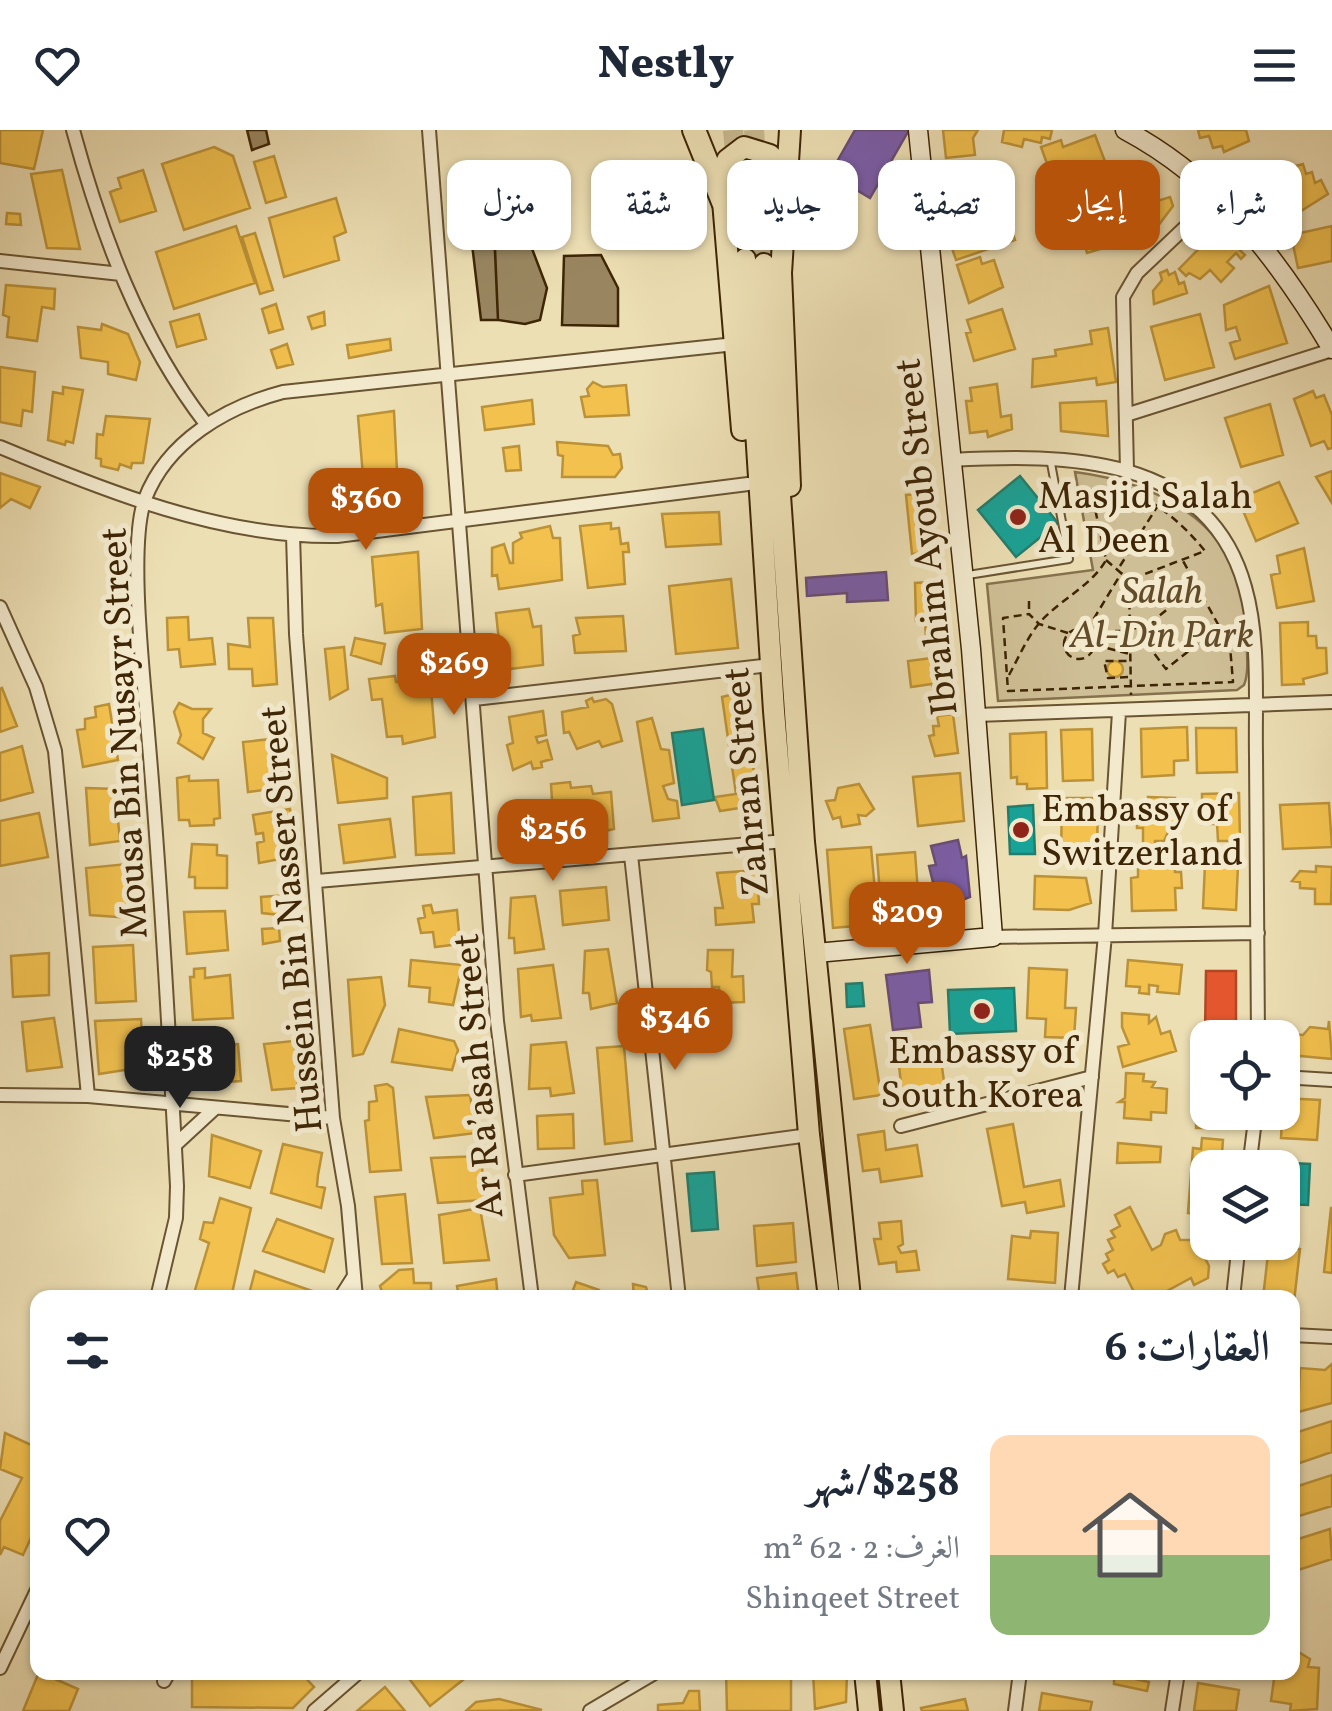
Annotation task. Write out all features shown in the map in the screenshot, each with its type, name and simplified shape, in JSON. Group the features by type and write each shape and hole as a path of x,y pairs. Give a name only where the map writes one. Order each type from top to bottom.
{"highway":[{"path":"694,130 722,193"}],"main road":[{"path":"705,130 722,193 734,344 753,491"},
{"path":"787,160 790,130"},
{"path":"722,193 727,160 744,146 770,155 773,160"},
{"path":"780,521 790,484 782,250"},
{"name":"Zahran Street","path":"828,1290 809,1135 753,491 755,261 849,1290"},
{"path":"866,1680 869,1711"},
{"path":"890,1680 893,1711"}],"street":[{"path":"73,130 121,274 162,357 206,424"},
{"name":"Ar Ra’asah Street","path":"429,130 498,1021 531,1290"},
{"name":"Ibrahim Ayoub Street","path":"918,130 977,715 993,937"},
{"path":"1125,130 1180,169"},
{"path":"1127,470 1129,414 1123,297 1138,273 1180,233"},
{"path":"1129,414 1332,350 1280,264 1267,250"},
{"path":"0,262 121,274"},
{"name":"Mousa Bin Nusayr Street","path":"160,1290 176,1218 175,1145 142,662 139,550 144,502 165,466 206,424 243,404 283,392 734,344"},
{"path":"0,447 144,502 293,536 338,536 458,519 753,491"},
{"path":"951,460 1049,456 1127,470 1183,499 1226,543 1249,604 1255,704 1258,1020"},
{"name":"Hussein Bin Nasser Street","path":"293,536 296,634 332,1118 348,1206 355,1290"},
{"path":"0,607 36,686 55,751 88,1096"},
{"path":"474,699 771,665"},
{"path":"977,715 1332,702"},
{"path":"1072,1290 1125,712"},
{"path":"317,881 488,870 785,841"},
{"path":"631,855 678,1290"},
{"path":"816,953 993,937 1258,932"},
{"path":"901,1126 1092,1077"},
{"path":"1300,1078 1332,1080"},
{"path":"0,1095 88,1096 332,1118"},
{"path":"175,1145 214,1109"},
{"path":"515,1175 809,1135"},
{"path":"1233,1290 1237,1260"},
{"path":"345,1290 354,1276"},
{"path":"1300,1335 1332,1337"},
{"path":"0,1668 30,1605"},
{"path":"314,1711 350,1680"},
{"path":"590,1711 642,1680"},
{"path":"1014,1711 1019,1680"},
{"path":"1172,1711 1177,1680"}],"lane":[{"path":"962,576 1069,560 1049,456"}],"path":[{"path":"1008,676 1039,624 1071,592 1096,578 1106,560 1091,490 1112,488 1157,507 1189,531 1205,551 1129,580"},
{"path":"1087,631 1157,507"},
{"path":"1029,614 1003,618 1008,691 1233,682 1230,646 1182,559"},
{"path":"1106,560 1129,580 1130,687 1125,712"},
{"path":"1138,633 1196,585"},
{"path":"1029,601 1029,614 1039,624 1068,633 1087,631"},
{"path":"1130,622 1166,669 1221,626"},
{"path":"1087,631 1094,644 1130,654"},
{"path":"1115,631 1130,631"},
{"path":"1068,633 1064,646 1072,657 1086,658 1094,644"},
{"path":"1130,662 1104,661 1108,678 1130,677"}],"green space":[{"name":"Salah Al-Din Park","path":"1075,472 1109,478 1169,501 1195,518 1216,539 1232,565 1243,596 1247,659 1244,685 1237,690 998,701 987,584 1093,570"}],"building: سكن":[{"path":"0,130 43,130 34,169 0,163"},
{"path":"943,130 978,130 973,138 975,155 946,158"},
{"path":"1004,130 1052,130 1050,139 1042,137 1041,143 1024,139 1022,147 1002,142"},
{"path":"1198,130 1246,130 1249,141 1224,152 1222,146 1213,148 1209,136 1200,138"},
{"path":"1095,135 1104,160 1046,160 1041,147 1061,140 1063,147"},
{"path":"214,147 233,156 250,208 184,230 162,164"},
{"path":"274,156 286,197 266,203 254,162"},
{"path":"1302,164 1306,174 1312,172 1315,183 1321,180 1328,194 1302,210"},
{"path":"62,170 80,249 47,248 31,174"},
{"path":"143,170 156,211 120,222 110,192 121,188 118,178"},
{"path":"1170,197 1173,206 1160,223 1160,200"},
{"path":"336,198 346,232 334,237 339,260 284,277 269,218"},
{"path":"7,213 20,214 21,225 6,224"},
{"path":"236,226 255,283 174,309 156,252"},
{"path":"1332,226 1332,261 1298,268 1294,250 1302,250 1302,233"},
{"path":"255,233 273,290 260,294 242,237"},
{"path":"953,250 986,250 956,260"},
{"path":"1198,250 1240,250 1245,255 1241,259 1236,253 1227,262 1234,268 1221,282 1210,270 1200,279 1189,273 1186,276 1179,269"},
{"path":"980,257 982,264 994,260 1003,287 969,303 957,265"},
{"path":"1167,270 1169,275 1175,272 1179,284 1184,282 1187,293 1154,304 1153,291 1162,280 1160,273"},
{"path":"6,285 55,289 54,309 42,307 37,341 7,337 9,317 3,315"},
{"path":"1269,286 1287,343 1235,359 1230,343 1240,340 1236,327 1226,330 1224,305"},
{"path":"276,304 283,329 269,333 262,309"},
{"path":"1002,309 1015,349 974,361 966,333 971,332 967,320"},
{"path":"324,312 325,325 312,329 308,317"},
{"path":"199,314 206,339 177,347 170,322"},
{"path":"1200,314 1214,367 1165,380 1151,327"},
{"path":"102,324 128,334 140,362 136,380 108,374 108,362 81,358 78,327 101,330"},
{"path":"1108,328 1116,382 1097,385 1096,378 1032,387 1033,359 1056,356 1055,350 1092,344 1090,331"},
{"path":"390,339 391,350 349,358 347,345"},
{"path":"287,344 293,364 277,368 271,350"},
{"path":"0,367 35,372 32,412 23,410 21,426 0,422"},
{"path":"593,382 603,387 626,385 629,415 585,417 581,397 589,396 587,389"},
{"path":"997,384 1001,417 1011,415 1012,429 988,437 987,431 970,433 966,401 972,401 970,388"},
{"path":"63,387 83,390 73,443 66,441 65,445 48,440 53,392 63,394"},
{"path":"1313,391 1316,398 1324,395 1332,415 1332,448 1328,449 1324,441 1311,446 1294,399"},
{"path":"532,400 534,424 485,430 482,407"},
{"path":"1106,401 1108,436 1061,431 1060,403"},
{"path":"1270,404 1283,455 1241,467 1225,418"},
{"path":"394,411 397,471 363,476 358,416"},
{"path":"106,416 150,419 143,463 132,463 131,468 120,464 118,470 101,466 101,459 96,458 97,434 103,435"},
{"path":"557,442 608,446 613,455 620,454 622,468 615,477 562,477 563,456 558,455"},
{"path":"519,446 521,470 506,471 503,448"},
{"path":"1332,471 1332,503 1316,477"},
{"path":"0,473 40,487 30,508 11,499 0,508"},
{"path":"1279,482 1298,523 1256,541 1238,499"},
{"path":"930,493 936,552 912,554 906,495"},
{"path":"719,512 721,544 666,547 662,514"},
{"path":"611,523 611,529 619,528 621,544 628,543 629,552 623,552 625,584 588,588 580,526"},
{"path":"550,526 553,538 560,538 562,580 499,589 497,575 492,576 492,548 504,544 513,563 513,543 522,538 520,533"},
{"path":"1304,548 1314,601 1277,608 1271,575 1280,573 1277,556"},
{"path":"418,552 422,629 385,633 382,604 376,606 372,557"},
{"path":"731,579 738,648 676,654 669,586"},
{"path":"943,581 946,638 926,639 925,621 916,621 915,583"},
{"path":"529,609 533,627 541,626 543,665 502,670 496,613"},
{"path":"623,616 626,651 575,653 573,636 580,634 576,618"},
{"path":"188,617 189,640 212,638 215,664 181,667 179,649 168,650 167,618"},
{"path":"248,618 273,618 277,684 253,686 252,669 229,669 228,644 250,647"},
{"path":"1308,622 1308,636 1316,636 1317,648 1326,648 1327,673 1303,679 1304,684 1282,685 1280,623"},
{"path":"355,638 385,644 381,664 351,655"},
{"path":"344,647 348,689 330,699 325,649"},
{"path":"948,656 952,690 933,692 932,684 911,687 908,661"},
{"path":"1115,661 1123,669 1115,677 1107,669"},
{"path":"395,676 396,682 412,679 413,691 431,689 435,737 403,744 402,736 387,737 382,699 372,700 369,679"},
{"path":"0,689 17,726 0,732"},
{"path":"742,692 759,805 720,811 715,797 736,794 722,697"},
{"path":"592,698 594,702 606,699 612,704 622,741 602,747 599,741 577,749 569,732 564,733 562,712 588,707 586,701"},
{"path":"179,703 192,709 211,709 203,719 203,733 214,738 203,759 178,743 181,735 174,712"},
{"path":"109,704 118,760 83,767 77,730 85,729 85,719 96,717 95,707"},
{"path":"543,711 546,735 536,737 538,743 547,740 552,759 541,762 542,767 533,769 531,762 513,770 507,745 513,743 509,717"},
{"path":"953,714 958,753 935,756 929,736 934,735 933,726 939,726 937,716"},
{"path":"652,718 661,749 669,750 674,783 663,786 668,799 677,801 679,818 653,821 637,722"},
{"path":"1187,727 1188,760 1174,761 1174,775 1142,777 1141,729"},
{"path":"1196,728 1236,728 1237,772 1197,773"},
{"path":"1092,729 1093,780 1063,781 1061,730"},
{"path":"1046,732 1047,788 1027,789 1027,784 1017,784 1017,777 1011,778 1010,734"},
{"path":"272,739 273,758 279,757 280,766 286,766 288,787 248,792 243,742"},
{"path":"22,746 33,792 0,801 0,753"},
{"path":"332,755 387,778 387,798 338,803"},
{"path":"960,773 964,821 918,826 913,777"},
{"path":"189,776 189,781 218,780 220,818 214,819 214,825 190,826 189,820 179,820 177,778"},
{"path":"570,782 571,788 591,786 593,794 611,792 614,829 597,833 594,822 554,832 551,784"},
{"path":"859,784 874,809 866,816 858,815 860,824 842,827 840,817 833,819 826,801 835,800 838,788"},
{"path":"86,788 115,789 120,841 90,845"},
{"path":"451,793 454,853 416,855 413,797"},
{"path":"1239,793 1240,841 1218,841 1217,824 1202,824 1202,794"},
{"path":"1148,797 1175,798 1175,830 1169,830 1164,841 1155,841 1155,847 1143,847 1143,828 1137,828 1137,805 1148,805"},
{"path":"1062,798 1098,798 1097,856 1061,856"},
{"path":"1329,803 1332,847 1283,849 1280,805"},
{"path":"290,809 296,856 259,863 257,843 264,841 263,833 256,834 253,815"},
{"path":"39,813 48,857 0,866 0,821"},
{"path":"390,819 395,857 344,863 339,825"},
{"path":"192,844 217,845 217,855 227,856 227,888 195,888 195,877 189,877"},
{"path":"871,847 878,924 833,928 827,850"},
{"path":"915,852 920,919 882,922 877,855"},
{"path":"1174,862 1175,872 1181,872 1182,888 1175,888 1176,910 1132,911 1131,878 1138,877 1138,863"},
{"path":"127,864 131,918 90,915 86,868"},
{"path":"1205,864 1238,865 1236,910 1203,908"},
{"path":"1316,866 1332,867 1331,904 1315,904 1315,889 1300,888 1300,882 1292,881 1300,871 1316,872"},
{"path":"757,870 759,904 752,904 754,922 716,925 715,908 723,908 717,873"},
{"path":"1035,876 1086,878 1091,903 1069,910 1034,909"},
{"path":"606,887 609,920 563,925 560,891"},
{"path":"288,895 289,916 262,913 261,897"},
{"path":"535,896 544,949 515,953 514,938 509,938 511,898"},
{"path":"431,905 433,913 457,910 460,944 435,947 433,932 421,933 418,919 425,917 423,906"},
{"path":"225,911 228,950 187,954 184,912"},
{"path":"279,928 280,941 263,944 262,929"},
{"path":"133,945 136,1001 96,1003 93,947"},
{"path":"608,949 617,1003 591,1009 589,993 583,993 585,951"},
{"path":"708,950 733,950 732,977 743,976 744,1002 719,1003 719,987 712,987 711,972 707,970"},
{"path":"49,953 49,995 13,997 11,956"},
{"path":"411,960 462,965 453,1005 429,1002 430,988 409,986"},
{"path":"1128,960 1182,965 1179,994 1157,992 1158,986 1149,985 1149,994 1139,993 1140,987 1126,986"},
{"path":"553,965 561,1018 532,1021 531,1015 521,1017 518,969"},
{"path":"205,968 205,978 230,975 233,1018 193,1020 190,977 194,977 194,969"},
{"path":"1029,968 1067,970 1065,1008 1076,1008 1074,1038 1045,1037 1046,1019 1027,1018"},
{"path":"381,977 385,1005 363,1054 353,1056 348,980"},
{"path":"1122,1013 1149,1015 1149,1023 1156,1017 1161,1034 1170,1031 1176,1051 1123,1067 1118,1047 1129,1044 1122,1027"},
{"path":"54,1018 62,1067 27,1071 22,1022"},
{"path":"141,1019 144,1067 99,1074 95,1021"},
{"path":"1329,1021 1332,1059 1300,1056 1300,1035 1310,1027 1328,1029"},
{"path":"870,1025 881,1095 854,1099 844,1029"},
{"path":"399,1029 454,1041 458,1050 452,1070 392,1062"},
{"path":"293,1041 295,1049 301,1049 303,1077 297,1080 298,1088 272,1090 264,1044"},
{"path":"566,1042 574,1093 551,1096 550,1088 529,1089 531,1045"},
{"path":"238,1044 241,1081 227,1082 225,1068 217,1069 214,1046"},
{"path":"624,1046 632,1141 605,1144 597,1048"},
{"path":"940,1052 945,1089 903,1101 898,1057"},
{"path":"1126,1073 1144,1074 1143,1081 1155,1082 1152,1087 1167,1089 1166,1113 1151,1112 1151,1120 1124,1118 1125,1102 1119,1102 1125,1098"},
{"path":"387,1084 393,1088 401,1170 370,1172 365,1121 369,1120 369,1102 377,1101 375,1086"},
{"path":"470,1095 476,1133 434,1138 426,1097"},
{"path":"1300,1099 1320,1100 1317,1140 1281,1138 1281,1130 1300,1130"},
{"path":"573,1114 574,1148 538,1149 537,1116"},
{"path":"1013,1124 1024,1187 1060,1180 1064,1206 1027,1213 1025,1202 1002,1206 987,1129"},
{"path":"884,1131 886,1150 917,1145 922,1176 881,1182 879,1169 863,1171 858,1135"},
{"path":"212,1135 261,1151 250,1188 209,1176"},
{"path":"1202,1138 1223,1140 1222,1150 1193,1150 1201,1149"},
{"path":"1118,1143 1161,1147 1160,1162 1117,1163"},
{"path":"283,1144 322,1153 317,1186 325,1188 321,1208 271,1193"},
{"path":"481,1156 485,1200 438,1203 431,1158"},
{"path":"597,1180 605,1255 569,1258 554,1235 550,1198 583,1194 582,1181"},
{"path":"405,1194 412,1263 382,1264 375,1197"},
{"path":"220,1198 251,1208 233,1290 195,1290 209,1243 200,1239 204,1222 213,1223"},
{"path":"1130,1207 1152,1250 1161,1245 1165,1234 1176,1230 1180,1240 1190,1240 1190,1260 1206,1260 1208,1278 1194,1285 1191,1278 1169,1290 1133,1290 1125,1274 1118,1277 1114,1270 1108,1273 1103,1264 1109,1260 1106,1254 1113,1250 1108,1240 1115,1237 1111,1231 1120,1226 1115,1215"},
{"path":"480,1208 489,1260 444,1263 439,1215"},
{"path":"1332,1208 1332,1273 1324,1272"},
{"path":"277,1219 333,1239 324,1272 263,1251"},
{"path":"901,1221 903,1244 898,1247 901,1253 916,1251 919,1270 897,1272 896,1262 879,1264 874,1239 881,1239 879,1223"},
{"path":"793,1223 796,1262 757,1266 754,1226"},
{"path":"1031,1231 1058,1233 1055,1283 1008,1279 1012,1236 1030,1238"},
{"path":"1267,1260 1299,1260 1295,1290 1264,1290"},
{"path":"413,1269 414,1283 431,1283 431,1290 381,1290 380,1286 399,1270"},
{"path":"255,1271 309,1290 250,1290"},
{"path":"796,1273 798,1290 759,1290 757,1278"},
{"path":"496,1279 497,1290 458,1290 457,1286"},
{"path":"576,1282 599,1290 573,1290"},
{"path":"1332,1364 1332,1403 1300,1411 1300,1368 1325,1370"},
{"path":"1332,1421 1332,1452 1300,1463 1300,1431"},
{"path":"5,1433 30,1444 30,1540 23,1555 4,1547 0,1555 0,1521 22,1478 0,1469"},
{"path":"1332,1475 1332,1506 1300,1516 1300,1485"},
{"path":"1330,1529 1332,1559 1300,1569 1300,1538"},
{"path":"1300,1653 1310,1659 1308,1667 1319,1668 1317,1709 1290,1711 1291,1704 1271,1701 1274,1680 1300,1680"},
{"path":"36,1680 57,1680 78,1689 69,1711 23,1711"},
{"path":"192,1680 307,1680 314,1687 293,1708 192,1707"},
{"path":"410,1680 463,1680 430,1706"},
{"path":"726,1680 791,1680 791,1711 727,1711"},
{"path":"813,1680 847,1680 846,1702 815,1709"},
{"path":"1114,1680 1149,1682 1147,1691 1114,1684"},
{"path":"1198,1683 1239,1690 1236,1711 1194,1711"},
{"path":"385,1687 405,1711 357,1711"},
{"path":"689,1691 699,1691 700,1711 658,1711 658,1705 683,1703"},
{"path":"1042,1693 1092,1702 1090,1711 1039,1711"},
{"path":"499,1699 542,1710 466,1711 476,1702"},
{"path":"965,1699 968,1711 921,1708"}],"building: متاجر":[{"path":"1206,971 1236,971 1236,1020 1205,1020"}],"building: مكاتب":[{"path":"855,130 909,130 892,160 878,160 878,184 870,198 858,191 858,160 838,160"},
{"path":"886,572 888,600 847,602 847,593 807,596 806,578"},
{"path":"958,840 962,858 966,856 970,897 962,900 963,914 941,915 929,866 936,865 931,846"},
{"path":"929,970 932,1002 918,1003 921,1027 893,1030 886,975"}],"building: مرافق عامة":[{"name":"Masjid Salah Al Deen","path":"1020,476 1058,523 1016,557 978,510"},
{"path":"703,729 714,800 682,805 672,733"},
{"name":"Embassy of Switzerland","path":"1033,805 1035,854 1010,854 1008,807"},
{"path":"862,983 864,1006 847,1007 846,984"},
{"name":"Embassy of South Korea","path":"1014,988 1016,1031 950,1034 948,990"},
{"path":"1300,1163 1310,1164 1308,1205 1300,1205"},
{"path":"714,1172 718,1229 692,1231 687,1174"}],"building: أخرى":[{"path":"247,130 266,130 269,144 252,150"},
{"path":"473,250 495,250 498,320 481,320"},
{"path":"495,250 533,250 547,288 540,320 525,324 498,320"},
{"path":"601,255 618,288 618,326 562,325 564,256"}],"tunnel":[{"path":"733,130 745,259"},
{"path":"754,130 764,264"}],"place":[{"name":"Masjid Salah Al Deen","path":"1018,517"},
{"name":"Embassy of Switzerland","path":"1021,830"},
{"name":"Embassy of South Korea","path":"982,1011"}]}
